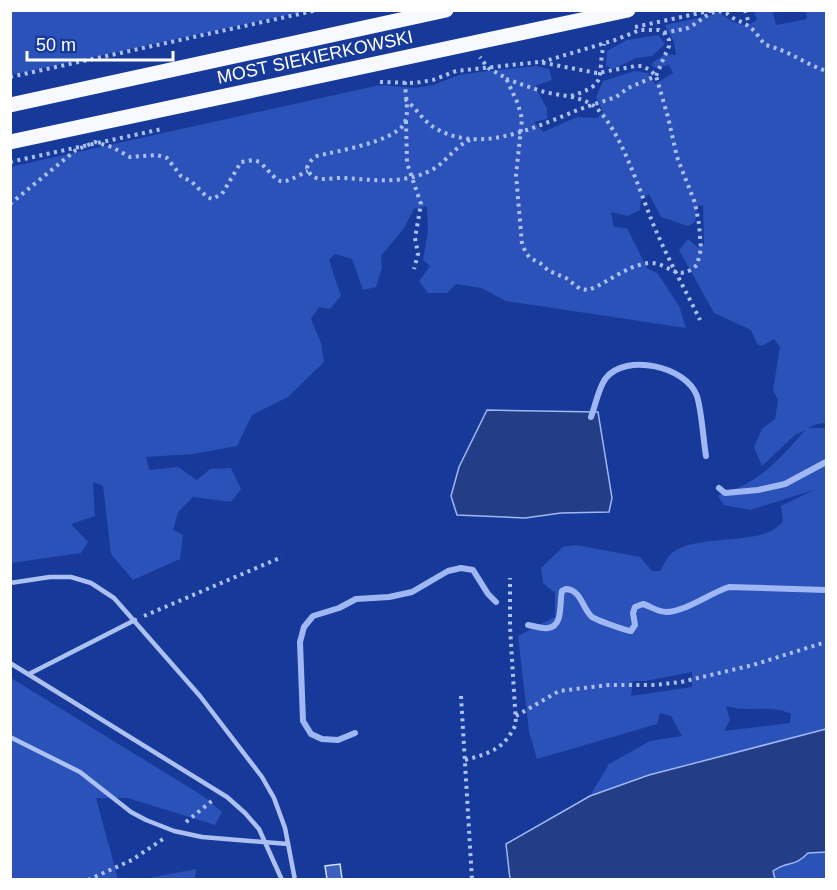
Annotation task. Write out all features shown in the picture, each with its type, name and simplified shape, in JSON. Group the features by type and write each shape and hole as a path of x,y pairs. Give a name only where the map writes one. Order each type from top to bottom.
{"main road":[{"name":"MOST SIEKIERKOWSKI","path":"10,105 446,10"},
{"name":"MOST SIEKIERKOWSKI","path":"10,142 628,10"}],"lane":[{"path":"10,584 50,577 71,577 91,583 114,598 200,696 262,777 274,798 285,828 296,879"},
{"path":"29,674 135,620"},
{"path":"10,663 222,794 245,813 259,830 282,879"},
{"path":"10,737 80,772 131,812 174,831 202,837 288,844"}],"path":[{"path":"10,77 318,10"},
{"path":"745,10 749,25"},
{"path":"664,33 689,27 706,15 725,12 749,25 765,45 780,48 815,68 826,71"},
{"path":"375,82 433,80 456,71 539,62 640,30 659,30 669,39 669,46 656,76 628,88 616,97 519,134 472,139 437,130 405,99"},
{"path":"570,96 597,85 604,43"},
{"path":"506,78 522,119 516,176 522,244 530,258 540,262 549,271 566,278 580,289 588,290 641,264 660,264 675,272 683,273 697,265 701,249 699,224 694,203 677,157 656,76 642,66 600,73 539,62"},
{"path":"488,68 506,78 543,91 570,96 593,106 615,134 646,202 653,224 700,320"},
{"path":"405,82 407,163 422,204 415,238 418,254 414,269"},
{"path":"406,118 404,124 394,134 317,156 311,160 308,171 314,178 320,180 341,178 395,181 435,168 458,147 472,139"},
{"path":"10,204 76,150 95,142 112,147 130,157 157,155 167,158 181,176 212,199 222,194 237,169 246,160 260,162 276,180 283,182 308,171"},
{"path":"135,620 282,557"},
{"path":"465,760 488,754 502,746 516,724 510,627 510,578"},
{"path":"516,716 559,692 609,685 655,685 681,682 753,665 826,642"},
{"path":"461,696 472,879"},
{"path":"87,879 132,860 222,794"}],"shaded area":[{"path":"11,10 306,10 306,11 11,75"},
{"path":"772,10 776,25 807,19 806,11 826,11 826,423 808,428 826,428 826,729 649,775 590,796 609,764 650,741 682,736 671,716 660,713 657,724 537,759 529,731 518,636 555,617 555,593 543,583 541,568 563,547 576,545 640,557 652,571 660,571 673,552 685,546 747,537 774,529 783,521 781,506 814,490 750,510 724,505 718,496 762,474 805,430 795,435 762,466 754,447 762,429 775,419 778,400 773,390 780,347 774,339 762,346 757,344 751,330 714,313 679,250 688,239 698,248 704,245 703,205 698,206 695,222 688,226 661,217 649,194 641,199 640,210 628,216 611,212 614,227 627,228 647,268 658,274 679,306 686,328 506,301 481,288 456,284 447,293 428,293 419,281 430,266 423,260 428,232 427,206 414,209 404,228 381,256 382,268 376,287 363,290 352,259 335,254 329,260 341,296 330,309 319,307 311,319 321,343 324,362 288,397 252,415 237,446 193,454 146,457 149,470 178,467 197,480 210,469 231,468 241,489 231,502 193,497 178,512 173,530 183,535 180,559 133,580 111,554 103,486 93,482 95,516 71,524 88,542 81,553 11,563 10,167 380,85 415,88 433,85 459,75 536,66 549,69 552,80 535,86 547,109 547,119 534,122 543,132 577,117 597,118 603,112 596,97 603,81 635,71 648,73 655,84 673,73 669,65 657,68 652,66 653,62 666,54 676,55 674,42 665,25 718,12 733,22 746,26 757,20 754,11","holes":["692,672 692,687 631,696 633,681 646,681","726,706 783,711 791,714 790,723 724,731 730,720"]},
{"path":"658,35 665,44 652,56 636,58 614,69 606,66 607,51 627,40"},
{"path":"487,410 598,412 612,498 609,512 561,513 525,518 457,515 451,496 459,467"},
{"path":"11,678 203,796 222,812 215,825 128,798 96,798 118,879 11,880"},
{"path":"826,729 826,852 808,853 799,861 778,868 773,871 775,879 510,879 506,844 590,796 649,775"},
{"path":"826,839 826,879 760,880 789,842"},
{"path":"196,869 195,879 144,879"}],"building":[{"path":"340,864 342,879 327,879 325,866"}],"waterway":[{"path":"591,417 599,391 606,378 615,370 627,366 655,366 681,377 691,386 697,396 706,456"},
{"path":"719,488 725,493 758,490 785,484 826,462"},
{"path":"355,733 338,740 322,739 311,734 303,721 300,642 304,627 313,616 339,608 356,599 389,597 412,592 448,571 461,568 473,570 488,594 496,602"},
{"path":"528,625 548,628 557,623 562,591 566,589 575,592 593,617 631,631 635,625 633,613 635,607 643,604 663,612 673,611 729,587 826,590"}]}
